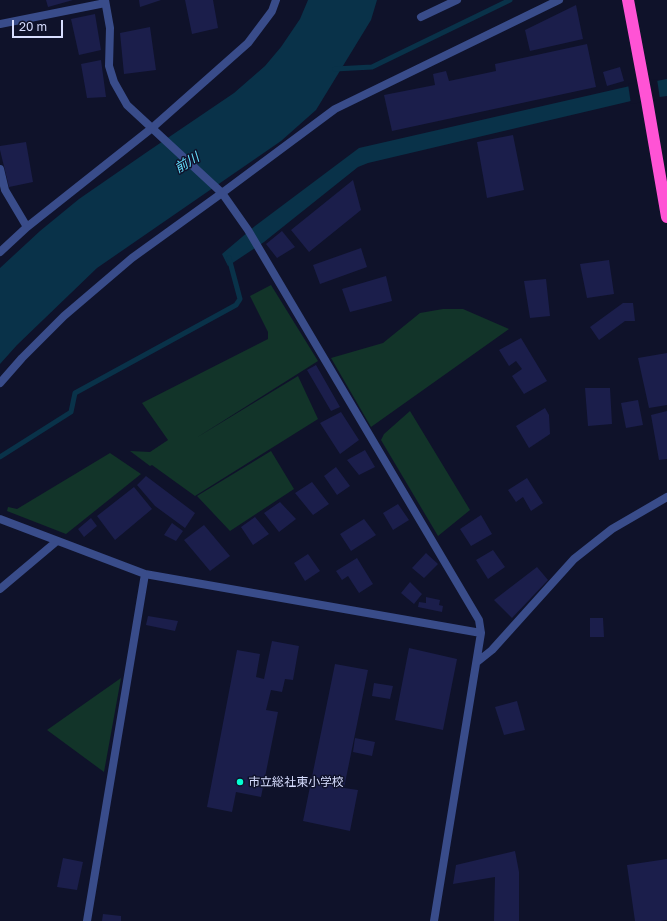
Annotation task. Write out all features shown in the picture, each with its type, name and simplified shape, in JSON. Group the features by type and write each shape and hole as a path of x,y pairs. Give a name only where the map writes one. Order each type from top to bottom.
{"highway":[{"path":"628,0 667,216"}],"street":[{"path":"0,252 27,227 152,128 248,43 272,11 276,0"},
{"path":"421,17 457,0"},
{"path":"0,383 22,358 64,316 120,268 220,191 335,109 559,0"},
{"path":"0,24 105,1 110,28 109,66 114,82 127,106 220,191 248,230 479,620 481,633 477,662 434,921"},
{"path":"0,169 5,190 27,227"},
{"path":"477,662 492,650 574,559 612,529 667,497"},
{"path":"0,519 145,574 481,633"},
{"path":"0,589 57,540"},
{"path":"87,921 145,574"}],"green space":[{"path":"271,285 318,361 196,438 298,376 318,419 195,496 130,451 150,452 168,440 142,403 268,339 268,332 250,296"},
{"path":"443,309 463,309 509,329 371,427 331,358 383,343 420,313"},
{"path":"410,411 470,510 438,536 381,440 384,434"},
{"path":"271,451 294,489 230,531 197,496"},
{"path":"110,453 141,474 66,534 7,511 8,507 17,509"},
{"path":"121,678 104,772 47,730"}],"water":[{"name":"前川","path":"308,0 377,0 371,20 316,110 281,141 97,268 17,345 0,364 0,268 40,231 79,199 234,93 265,66 281,47 300,19"},
{"path":"667,79 667,96 631,101 368,163 358,167 264,242 228,266 222,254 255,226 359,148 630,86"}],"pier":[{"path":"657,79 660,99 631,104 628,84"}],"building":[{"path":"46,0 73,0 48,7"},
{"path":"139,0 161,0 140,7"},
{"path":"185,0 213,0 218,28 192,34"},
{"path":"576,5 583,39 530,51 525,30"},
{"path":"95,14 101,50 79,55 71,19"},
{"path":"150,27 156,70 124,74 120,33"},
{"path":"587,44 596,87 392,131 384,95 435,85 433,74 446,71 449,81 496,71 495,64"},
{"path":"101,60 106,97 87,98 81,64"},
{"path":"620,67 624,81 607,86 603,72"},
{"path":"513,135 524,190 487,198 477,142"},
{"path":"26,142 33,182 9,187 0,146"},
{"path":"353,180 361,210 309,252 291,230"},
{"path":"282,231 295,247 277,258 266,244"},
{"path":"361,248 367,267 320,284 313,265"},
{"path":"609,260 614,294 587,298 580,264"},
{"path":"386,276 392,301 350,312 342,289"},
{"path":"546,279 550,316 530,318 524,281"},
{"path":"623,303 633,303 635,321 625,321 599,340 590,327"},
{"path":"521,338 547,381 524,394 512,376 522,369 516,361 509,366 499,350"},
{"path":"667,353 667,405 649,408 638,358"},
{"path":"316,365 340,407 331,411 307,370"},
{"path":"585,388 610,388 612,424 588,426"},
{"path":"638,400 643,425 626,428 621,403"},
{"path":"545,408 549,415 550,434 529,448 516,426"},
{"path":"667,411 667,459 659,460 651,415"},
{"path":"341,412 359,440 340,454 320,423"},
{"path":"365,450 375,467 359,475 347,460"},
{"path":"336,467 350,486 337,495 324,476"},
{"path":"146,476 195,513 185,528 155,506 137,485"},
{"path":"527,478 543,503 531,511 523,497 516,502 508,490"},
{"path":"312,482 329,504 313,515 295,493"},
{"path":"134,487 152,509 115,540 97,516"},
{"path":"280,502 296,519 279,532 264,513"},
{"path":"398,504 409,520 393,530 383,513"},
{"path":"481,515 492,534 471,546 460,529"},
{"path":"255,517 269,534 253,545 241,527"},
{"path":"91,518 97,526 84,537 78,529"},
{"path":"364,519 376,535 351,551 340,534"},
{"path":"172,523 183,531 176,541 164,535"},
{"path":"204,525 230,556 210,571 184,540"},
{"path":"493,550 505,567 488,579 476,560"},
{"path":"426,553 438,564 424,578 412,568"},
{"path":"308,554 320,571 305,581 294,563"},
{"path":"357,558 373,584 359,593 348,576 342,580 336,571"},
{"path":"537,567 548,580 512,618 494,600"},
{"path":"410,582 422,594 414,604 401,593"},
{"path":"426,597 440,600 439,605 443,606 442,612 418,607 419,602 426,603"},
{"path":"148,616 178,621 175,631 146,625"},
{"path":"590,618 603,618 604,637 590,637"},
{"path":"272,641 299,646 293,680 285,679 282,692 271,690 266,710 278,712 261,797 236,792 232,812 207,807 237,650 260,654 256,677 264,679"},
{"path":"409,648 457,659 443,730 395,720"},
{"path":"335,664 368,670 344,788 358,790 350,831 303,821"},
{"path":"374,683 393,686 390,699 372,696"},
{"path":"517,701 525,730 504,735 495,707"},
{"path":"355,738 375,742 372,756 353,752"},
{"path":"515,851 519,872 519,921 494,921 495,877 453,884 456,865"},
{"path":"63,858 83,862 77,890 57,887"},
{"path":"667,859 667,920 635,921 627,865"},
{"path":"103,914 121,916 121,921 102,921"}],"waterway":[{"path":"335,69 372,67 510,0"},
{"path":"0,457 71,412 75,393 236,305 240,299 229,258"}],"place":[{"name":"市立総社東小学校","path":"240,782"}]}
